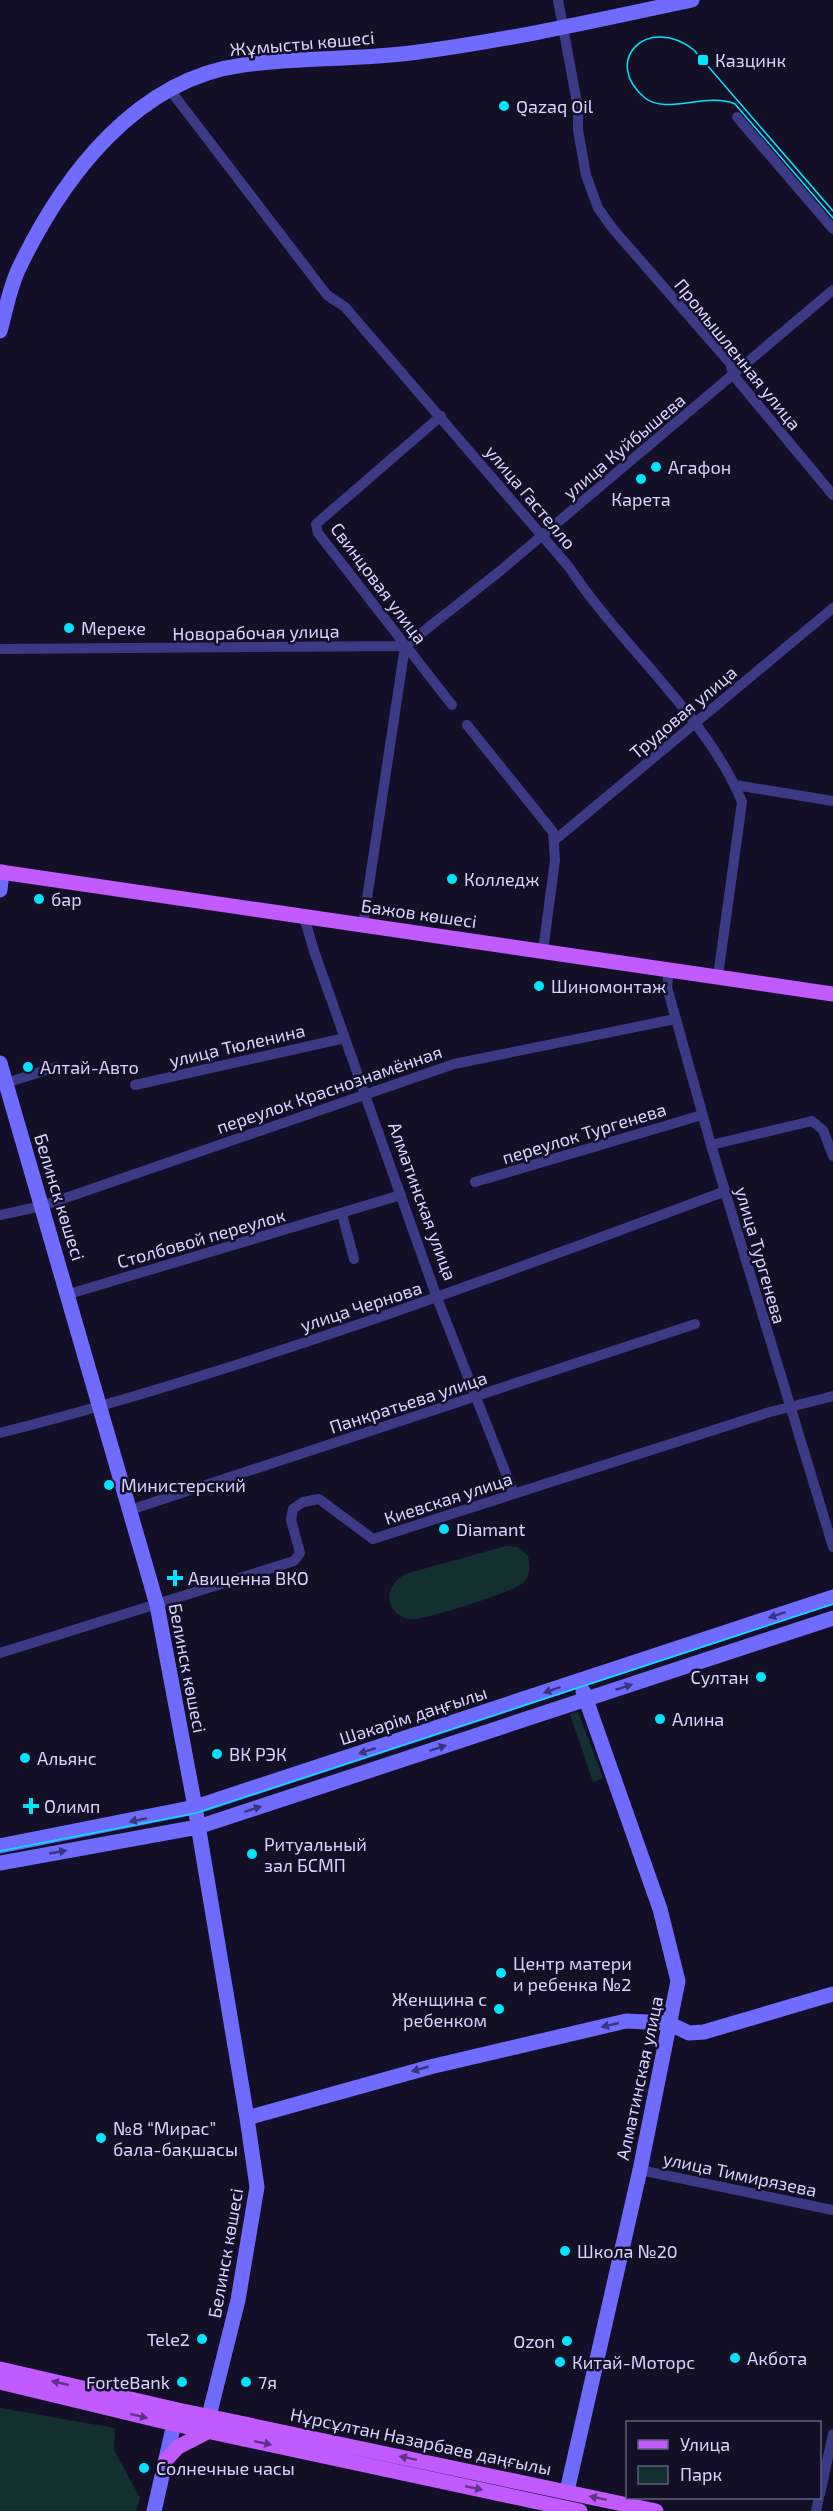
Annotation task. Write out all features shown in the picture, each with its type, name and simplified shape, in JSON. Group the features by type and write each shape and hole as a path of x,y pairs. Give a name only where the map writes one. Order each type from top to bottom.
{"main road":[{"name":"Жұмысты көшесі","path":"0,331 19,267 71,180 123,120 170,90 205,73 243,65 385,56 488,43 692,0"},
{"name":"Бажов көшесі","path":"1,872 669,970 718,975 833,994"},
{"path":"0,890 1,872"},
{"name":"Белинск көшесі","path":"0,1063 69,1293 157,1605 195,1807 247,2118 257,2187 238,2300 208,2426"},
{"name":"Шәкәрім даңғылы","path":"0,1846 195,1807 833,1597"},
{"path":"0,1863 198,1827 833,1618"},
{"name":"Алматинская улица","path":"567,2492 640,2170 678,1981 660,1909 579,1681"},
{"path":"247,2118 430,2067 626,2021 668,2023 689,2033 704,2032 833,1994"},
{"name":"Нұрсұлтан Назарбаев даңғылы","path":"0,2369 208,2426 580,2511"},
{"name":"Нұрсұлтан Назарбаев даңғылы","path":"0,2382 176,2417"},
{"path":"154,2511 176,2417"},
{"path":"166,2460 178,2447 208,2426"},
{"name":"Нұрсұлтан Назарбаев даңғылы","path":"208,2426 567,2492 656,2511"},
{"path":"564,2508 567,2492"}],"street":[{"name":"Промышленная улица","path":"558,0 578,108 578,130 586,175 598,208 613,229 730,363 734,376 833,495"},
{"name":"улица Гастелло","path":"170,90 327,295 345,307 569,567 590,600 694,724 735,785 742,802 718,975"},
{"path":"737,117 833,229"},
{"name":"улица Куйбышева","path":"405,646 734,376 833,290"},
{"name":"Свинцовая улица","path":"441,416 316,524 318,533 452,705"},
{"name":"Трудовая улица","path":"555,840 833,608"},
{"path":"363,925 405,646"},
{"name":"Новорабочая улица","path":"0,649 405,646"},
{"path":"467,725 553,832 555,840 543,951"},
{"path":"735,785 833,801"},
{"name":"Алматинская улица","path":"304,917 437,1298 514,1494"},
{"name":"улица Тургенева","path":"669,970 667,987 702,1115 833,1547"},
{"name":"переулок Краснознамённая","path":"0,1215 42,1206 454,1064 675,1019"},
{"name":"улица Тюленина","path":"135,1085 345,1038"},
{"path":"6,1083 56,1067"},
{"name":"переулок Тургенева","path":"475,1182 702,1115"},
{"path":"711,1145 812,1121 823,1130 833,1156"},
{"name":"улица Чернова","path":"0,1433 102,1407 437,1298 726,1191"},
{"name":"Столбовой переулок","path":"69,1293 401,1195"},
{"path":"342,1214 354,1259"},
{"name":"Панкратьева улица","path":"130,1510 695,1324"},
{"name":"Киевская улица","path":"0,1653 294,1561 300,1553 291,1520 293,1509 303,1502 319,1499 373,1539 833,1395"},
{"name":"улица Тимирязева","path":"640,2170 833,2210"},
{"path":"821,2487 833,2434"}],"green space":[{"path":"506,1546 518,1547 528,1556 528,1576 518,1586 473,1604 416,1619 399,1615 390,1604 391,1588 405,1574"},
{"path":"578,1712 603,1778 593,1782 570,1714"},
{"path":"0,2408 115,2428 114,2450 140,2498 136,2511 0,2511"}],"tram line":[{"path":"833,211 694,50 677,40 660,37 646,40 635,47 629,57 627,70 633,84 645,98 654,103 664,104 712,100 735,104 833,218"},
{"path":"0,1851 196,1813 833,1604"}],"place":[{"name":"Казцинк","path":"703,60"},
{"name":"Qazaq Oil","path":"504,106"},
{"name":"Агафон","path":"656,467"},
{"name":"Карета","path":"641,479"},
{"name":"Мереке","path":"69,628"},
{"name":"Колледж","path":"452,879"},
{"name":"бар","path":"39,899"},
{"name":"Шиномонтаж","path":"539,986"},
{"name":"Алтай-Авто","path":"28,1067"},
{"name":"Министерский","path":"109,1485"},
{"name":"Diamant","path":"444,1529"},
{"name":"Авиценна ВКО","path":"175,1578"},
{"name":"Султан","path":"761,1677"},
{"name":"Алина","path":"660,1719"},
{"name":"ВК РЭК","path":"217,1754"},
{"name":"Альянс","path":"25,1758"},
{"name":"Олимп","path":"31,1806"},
{"name":"Ритуальный зал БСМП","path":"252,1854"},
{"name":"Центр матери и ребенка №2","path":"501,1973"},
{"name":"Женщина с ребенком","path":"499,2009"},
{"name":"№8 “Мирас” бала-бақшасы","path":"101,2138"},
{"name":"Школа №20","path":"565,2251"},
{"name":"Tele2","path":"202,2339"},
{"name":"Ozon","path":"567,2341"},
{"name":"Акбота","path":"735,2358"},
{"name":"Китай-Моторс","path":"560,2362"},
{"name":"ForteBank","path":"182,2382"},
{"name":"7я","path":"246,2382"},
{"name":"Солнечные часы","path":"144,2468"}]}
